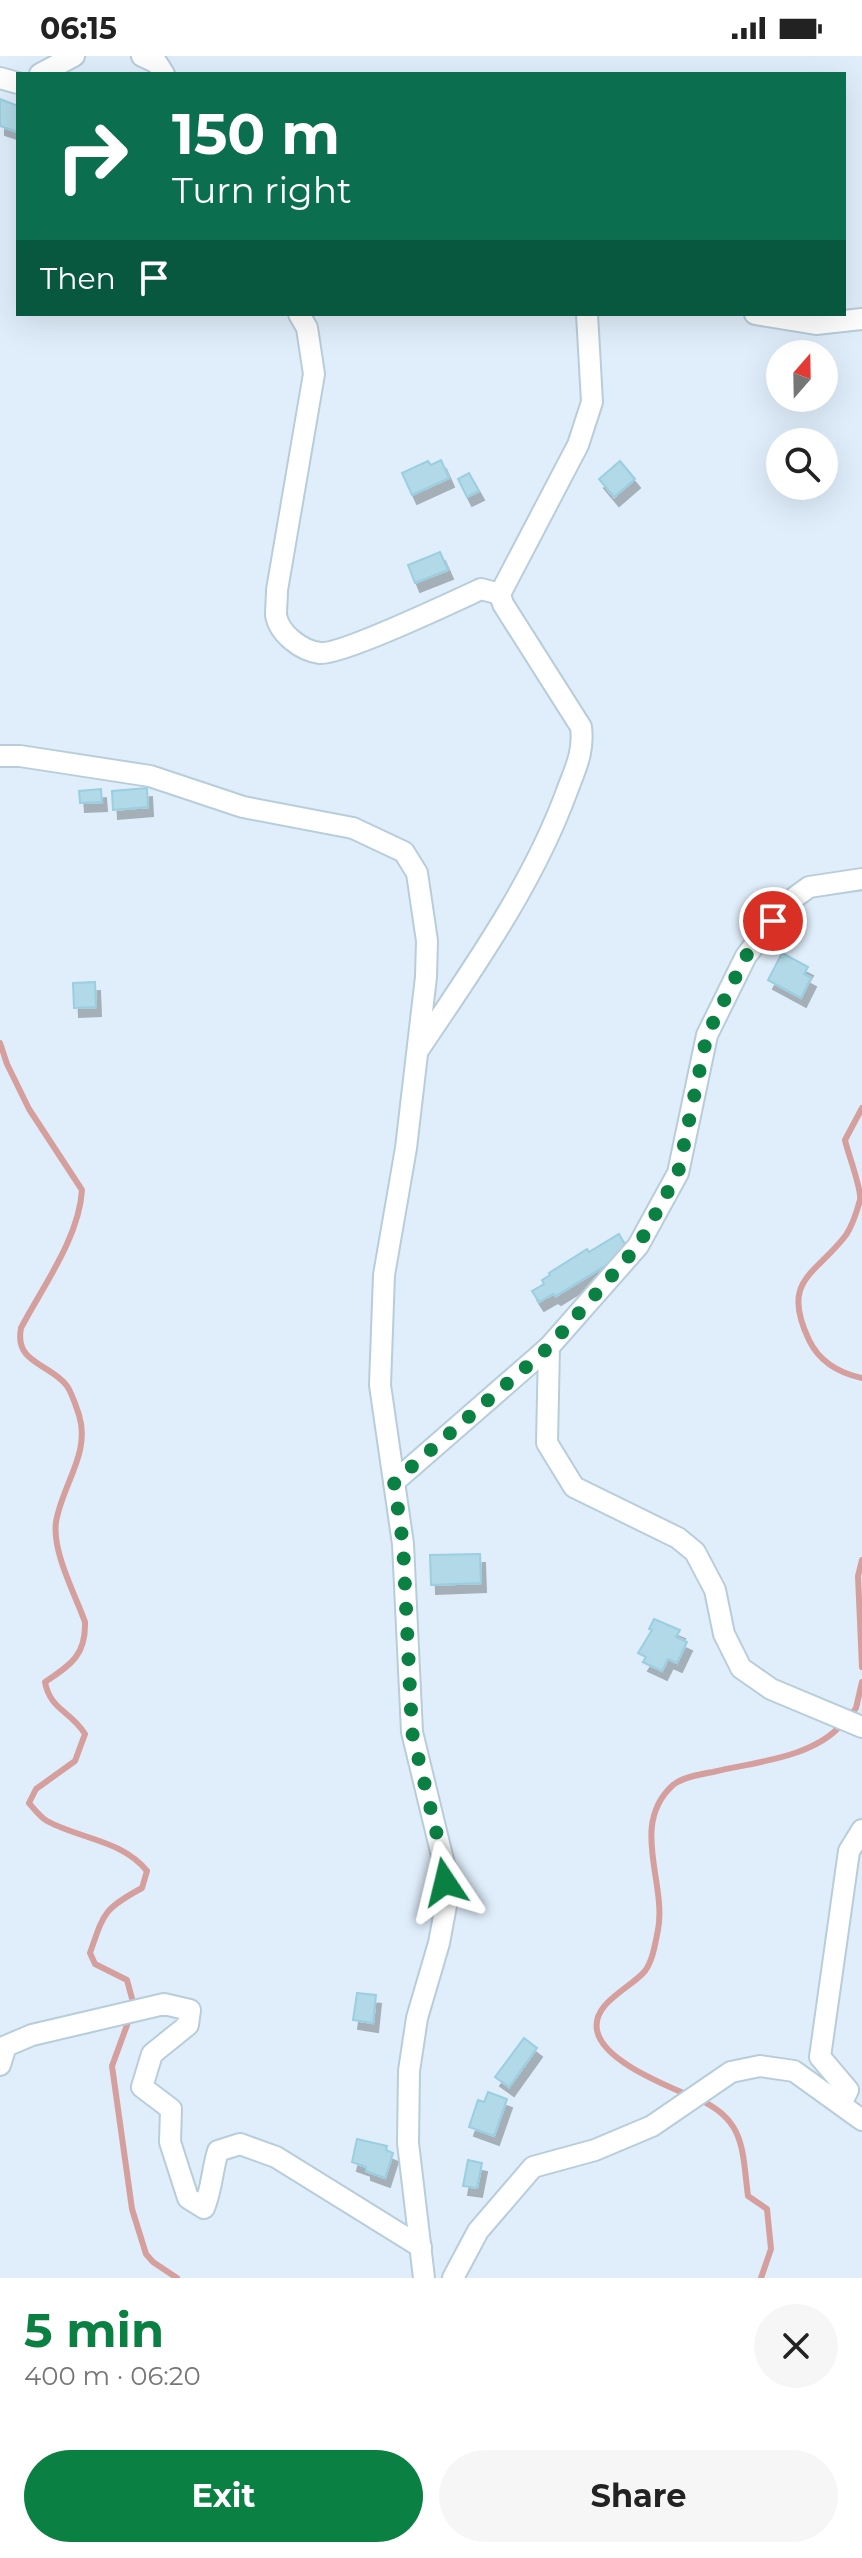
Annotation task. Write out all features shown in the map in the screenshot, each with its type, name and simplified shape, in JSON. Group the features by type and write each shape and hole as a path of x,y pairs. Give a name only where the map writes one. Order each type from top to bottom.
{"street":[{"path":"44,72 74,56"},
{"path":"142,56 157,63 163,72"},
{"path":"300,316 307,328 314,374 277,590 276,617 286,634 303,647 323,653 350,645 481,589 500,594"},
{"path":"417,1053 477,963 528,878 556,822 584,745 581,727 503,604 500,594 578,445 592,402 587,316"},
{"path":"767,316 816,324 862,319"},
{"path":"0,756 20,756 150,776 243,807 353,828 404,852 417,873 427,941 426,977 406,1148 384,1275 380,1385 403,1544 412,1732 444,1864 447,1900 439,1943 417,2018 409,2071 408,2143 424,2278"},
{"path":"394,1482 549,1347 638,1246 678,1173 707,1035 746,956 787,903 809,887 862,879"},
{"path":"549,1347 547,1443 574,1487 678,1538 695,1552 715,1590 724,1634 741,1668 771,1689 862,1727"},
{"path":"841,2104 848,2090 820,2057 849,1851 862,1830"},
{"path":"0,2065 6,2046 32,2035 164,2004 190,2010 188,2025 152,2054 142,2087 171,2109 170,2142 188,2198 204,2208 218,2151 240,2144 276,2157 421,2247"},
{"path":"453,2278 478,2231 533,2167 595,2150 652,2126 731,2072 760,2066 794,2071 862,2120"}],"building":[{"path":"0,99 16,105 16,131 0,126"},
{"path":"441,460 449,478 412,495 402,473 428,461 431,465"},
{"path":"620,461 635,479 614,497 599,479"},
{"path":"469,473 479,491 467,497 458,479"},
{"path":"440,552 448,570 415,583 408,565"},
{"path":"147,788 148,807 113,810 112,791"},
{"path":"101,789 102,802 80,803 79,791"},
{"path":"782,953 808,967 804,974 811,978 801,998 768,980"},
{"path":"95,982 96,1007 74,1008 73,983"},
{"path":"619,1234 629,1251 556,1296 553,1294 539,1302 532,1291 544,1284 542,1280 549,1273 587,1249 589,1252"},
{"path":"480,1554 481,1583 431,1585 430,1555"},
{"path":"654,1619 680,1630 676,1637 687,1642 677,1663 668,1659 662,1671 643,1662 646,1657 638,1653 652,1630 649,1629"},
{"path":"357,1993 376,1995 373,2023 353,2020"},
{"path":"524,2038 537,2048 509,2087 495,2077"},
{"path":"488,2092 507,2099 494,2136 469,2127 478,2100 484,2102"},
{"path":"357,2139 387,2146 386,2150 393,2153 385,2178 352,2162"},
{"path":"468,2160 482,2163 477,2188 463,2186"}],"waterway":[{"path":"0,1043 29,1109 82,1190 67,1244 21,1328 20,1340 28,1356 67,1386 82,1429 79,1456 59,1508 56,1534 65,1573 85,1622 85,1634 75,1658 45,1682 51,1699 85,1734 75,1761 36,1789 29,1803 47,1821 113,1846 147,1871 142,1888 119,1901 107,1913 90,1953 95,1964 127,1980 134,2006 112,2066 132,2209 146,2254 177,2278"},
{"path":"862,1108 845,1140 860,1200 846,1235 805,1280 798,1303 801,1320 818,1354 845,1373 862,1378"},
{"path":"862,1560 858,1576 862,1667"},
{"path":"850,1716 856,1708 862,1682"},
{"path":"688,2095 621,2061 601,2041 597,2030 600,2012 645,1971 653,1952 659,1912 651,1836 653,1818 660,1801 673,1785 682,1780 782,1757 815,1744 842,1724"},
{"path":"698,2099 714,2107 733,2127 742,2151 748,2196 767,2209 771,2249 761,2278"}],"route":[{"path":"445,1882 444,1864 412,1732 403,1544 394,1482 549,1347 638,1246 678,1173 707,1035 746,956 773,921"}]}
